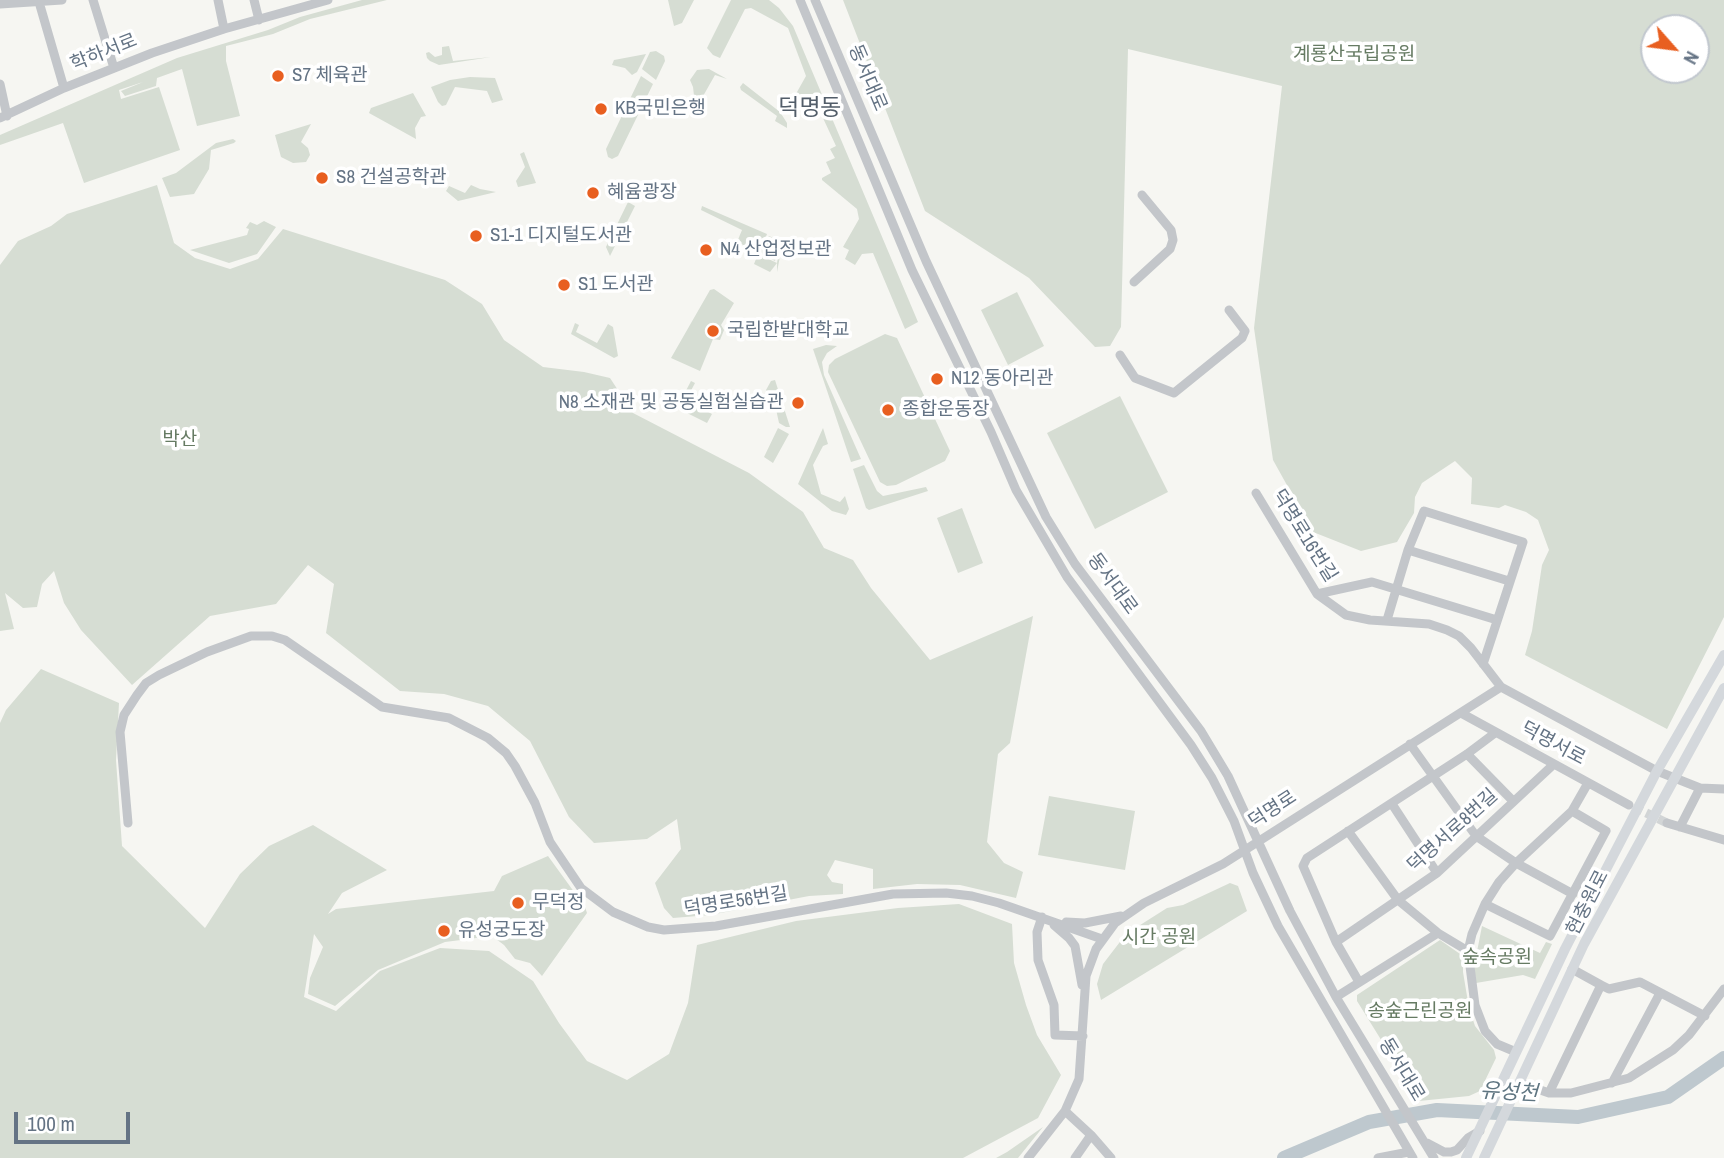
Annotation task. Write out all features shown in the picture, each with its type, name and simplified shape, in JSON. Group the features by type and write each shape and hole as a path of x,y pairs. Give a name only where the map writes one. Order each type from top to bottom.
{"main road":[{"name":"현충원로","path":"1466,1158 1565,949 1657,771 1724,655"},
{"name":"현충원로","path":"1488,1155 1572,970 1673,778 1724,688"}],"street":[{"path":"0,4 62,0"},
{"path":"93,0 114,68"},
{"path":"218,0 224,29"},
{"path":"254,0 260,20"},
{"path":"291,0 292,11"},
{"name":"학하서로","path":"3,117 114,68 224,29 328,0"},
{"name":"동서대로","path":"800,0 912,270 991,432 1016,490 1067,577 1191,745 1225,803 1278,926 1409,1154"},
{"name":"동서대로","path":"816,0 926,261 1046,517 1076,564 1201,731 1228,776 1290,911 1336,997 1434,1158"},
{"path":"39,2 64,88"},
{"path":"0,84 3,117"},
{"path":"1134,282 1170,249 1173,240 1171,230 1142,195"},
{"path":"1120,355 1135,379 1174,393 1242,338 1245,331 1229,310"},
{"name":"덕명로16번길","path":"1256,493 1317,594 1346,615 1370,620 1429,624 1459,636 1501,687"},
{"path":"1387,620 1408,550 1424,511 1523,542 1483,663"},
{"path":"1408,550 1509,581"},
{"path":"1317,594 1372,582 1497,620"},
{"name":"덕명로56번길","path":"128,823 120,732 124,715 142,689 159,675 207,652 251,636 272,636 285,640 383,707 449,718 488,738 506,753 515,766 536,803 550,842 581,888 613,912 648,927 664,930 716,926 916,892 972,895 1102,939"},
{"path":"1501,687 1657,771 1700,788 1724,789"},
{"name":"덕명로","path":"1028,1158 1065,1111 1079,1079 1084,992 1090,961 1102,939 1123,916 1223,864 1501,687"},
{"name":"덕명서로","path":"1461,713 1629,805"},
{"path":"1359,982 1336,942 1303,866 1307,858 1495,733"},
{"path":"1410,744 1476,835 1516,863 1573,894"},
{"path":"1467,754 1513,801"},
{"name":"덕명서로8번길","path":"1336,942 1437,873 1554,764"},
{"path":"1516,1052 1497,1044 1485,1031 1475,1005 1468,951 1472,934 1485,904 1499,882 1572,811 1588,783"},
{"path":"1680,827 1700,788"},
{"path":"1392,804 1437,873"},
{"path":"1485,904 1550,936 1606,831 1572,811"},
{"path":"1667,823 1724,840"},
{"path":"1348,831 1398,900 1438,933 1468,951"},
{"path":"1044,918 1085,923 1123,916"},
{"path":"1044,918 1063,931 1075,946 1084,992"},
{"path":"1044,918 1037,932 1038,960 1054,1005 1055,1035 1083,1036"},
{"path":"1336,997 1438,933"},
{"path":"1572,970 1609,989 1640,982 1705,1016"},
{"path":"1549,1093 1601,985"},
{"path":"1520,1083 1549,1093 1571,1093 1629,1078 1673,1049 1705,1016 1724,989"},
{"path":"1612,1083 1660,993"},
{"path":"1065,1111 1111,1158"},
{"path":"1425,1142 1444,1152 1451,1152 1481,1130"},
{"path":"1075,1158 1091,1135"},
{"path":"1378,1158 1409,1154"}],"green space":[{"path":"362,0 387,0 310,19 273,34 226,46 226,61 240,116 197,126 182,69 157,78 156,86 125,96 121,91 143,82 119,90 121,99 159,87 180,150 84,183 63,123 0,145 0,135 177,58 268,30 300,17"},
{"path":"668,0 694,0 682,23 674,26"},
{"path":"731,0 769,0 793,26 918,322 905,329 873,253 862,254 855,265 845,259 849,250 843,247 859,219 857,209 822,180 831,173 826,162 835,158 830,149 836,146 816,103 796,112 791,112 788,108 806,76 788,28 751,8 745,9 720,58 707,48"},
{"name":"계룡산국립공원","path":"843,0 1724,0 1724,617 1667,729 1525,655 1532,631 1542,565 1549,550 1538,520 1526,512 1505,505 1499,508 1471,504 1472,478 1455,461 1422,483 1415,497 1414,513 1397,542 1361,551 1313,532 1273,460 1254,328 1282,86 1128,49 1121,327 1110,346 1095,347 1029,278 925,211"},
{"path":"449,46 453,61 491,57 439,65 427,58 426,53 429,52 435,57 442,55 442,47"},
{"path":"656,51 664,56 665,61 656,80 642,69 650,52"},
{"path":"646,54 637,72 632,75 625,68 612,65 614,60"},
{"path":"709,69 727,79 715,75 698,105 695,104 690,80 697,70"},
{"path":"641,76 653,84 618,156 612,159 608,157 606,149"},
{"path":"470,77 495,78 503,100 492,103 487,91 455,87 446,105 442,106 438,102 431,87"},
{"path":"743,83 780,112 787,128 775,121 777,116 741,90"},
{"path":"413,93 426,116 421,117 415,128 416,139 369,113 371,108"},
{"path":"311,124 301,142 308,148 310,155 306,162 293,163 281,157 275,135"},
{"path":"233,139 236,141 234,143 211,150 209,169 194,194 170,197 162,178 176,173 216,143"},
{"path":"524,152 536,183 518,187 516,181 525,167 520,154"},
{"name":"박산","path":"157,185 174,243 195,258 230,269 258,259 283,229 445,280 482,304 504,340 543,367 610,378 633,413 749,473 803,512 824,548 853,560 871,588 930,660 1033,616 1010,743 998,754 987,842 1004,863 1023,872 1016,898 960,885 917,884 873,889 873,869 835,860 827,875 832,882 843,884 843,894 809,896 710,915 673,918 664,908 655,883 681,849 677,819 647,839 594,843 569,817 530,741 488,706 444,694 400,691 326,633 334,584 308,565 276,604 210,616 132,685 81,630 64,603 54,571 42,584 37,607 23,608 5,593 14,629 0,631 0,265 18,241 51,226 67,214"},
{"path":"471,185 496,192 458,201 446,191 449,186 465,193"},
{"path":"628,202 635,206 610,256 606,247"},
{"path":"702,206 767,234 765,239 778,246 775,261 759,253 765,240 758,252 737,242 742,230 701,210"},
{"path":"264,221 276,227 257,254 229,263 190,250 247,235 249,229 246,228 250,222 257,225"},
{"path":"769,236 780,241 782,246 777,272 780,246 767,238"},
{"path":"758,254 777,263 770,272 754,264"},
{"path":"714,289 734,303 721,325 724,330 720,340 713,339 700,371 671,358 710,290"},
{"path":"1017,292 1044,346 1008,365 981,310"},
{"path":"575,323 579,325 576,332 597,343 608,324 613,327 618,356 614,358 571,334"},
{"name":"종합운동장","path":"885,334 897,338 950,451 945,461 896,485 887,486 880,482 828,372 829,365 835,359"},
{"path":"826,345 837,346 827,353 822,362 824,375 861,459 851,462 813,349"},
{"path":"775,380 790,427 779,423 774,400 766,390 771,381"},
{"path":"691,381 695,383 686,400 712,414 707,423 687,413 690,407 680,402"},
{"path":"1120,396 1168,492 1095,529 1047,433"},
{"path":"778,428 789,434 773,463 764,457"},
{"path":"823,428 828,444 823,446 813,465 821,494 840,502 845,496 849,509 846,515 832,511 798,484"},
{"path":"864,465 877,491 883,496 926,487 928,491 869,510 853,469"},
{"path":"962,508 983,563 958,573 937,518"},
{"path":"41,669 119,703 116,760 122,846 205,928 240,874 269,846 313,825 387,870 342,893 328,914 336,909 494,891 502,876 548,856 585,907 587,913 542,976 530,963 515,959 504,945 492,936 445,942 378,970 335,1006 308,994 310,978 323,947 314,934 304,997 336,1011 380,971 440,948 489,951 533,981 587,1061 627,1080 669,1054 688,1003 697,945 796,921 898,908 959,904 1012,924 1014,963 1026,1005 1037,1035 1061,1075 1038,1118 963,1158 0,1158 0,723 6,710"},
{"path":"1049,796 1135,811 1125,870 1038,855"},
{"name":"시간 공원","path":"1230,883 1238,886 1247,911 1101,1000 1097,984 1103,964 1126,934 1167,908 1183,905"},
{"name":"숲속공원","path":"1482,926 1540,953 1546,942 1552,944 1535,979 1523,975 1476,983 1474,967"},
{"name":"송숲근린공원","path":"1440,940 1463,956 1469,1008 1475,1026 1494,1050 1496,1058 1480,1091 1469,1096 1419,1101 1357,1001 1357,995"},
{"path":"1043,1127 1018,1158 996,1158 1007,1152"}],"waterway":[{"name":"유성천","path":"1284,1158 1369,1122 1437,1110 1578,1117 1668,1097 1724,1058"}],"tunnel":[{"path":"1634,807 1667,823"}],"place":[{"name":"S7 체육관","path":"278,76"},
{"name":"KB국민은행","path":"601,109"},
{"name":"S8 건설공학관","path":"322,178"},
{"name":"혜윰광장","path":"593,193"},
{"name":"S1-1 디지털도서관","path":"476,236"},
{"name":"N4 산업정보관","path":"706,250"},
{"name":"S1 도서관","path":"564,285"},
{"name":"국립한밭대학교","path":"713,331"},
{"name":"N12 동아리관","path":"937,379"},
{"name":"N8 소재관 및 공동실험실습관","path":"798,403"},
{"name":"종합운동장","path":"888,410"},
{"name":"무덕정","path":"518,903"},
{"name":"유성궁도장","path":"444,931"}],"district":[{"name":"덕명동","path":"810,109"}]}
